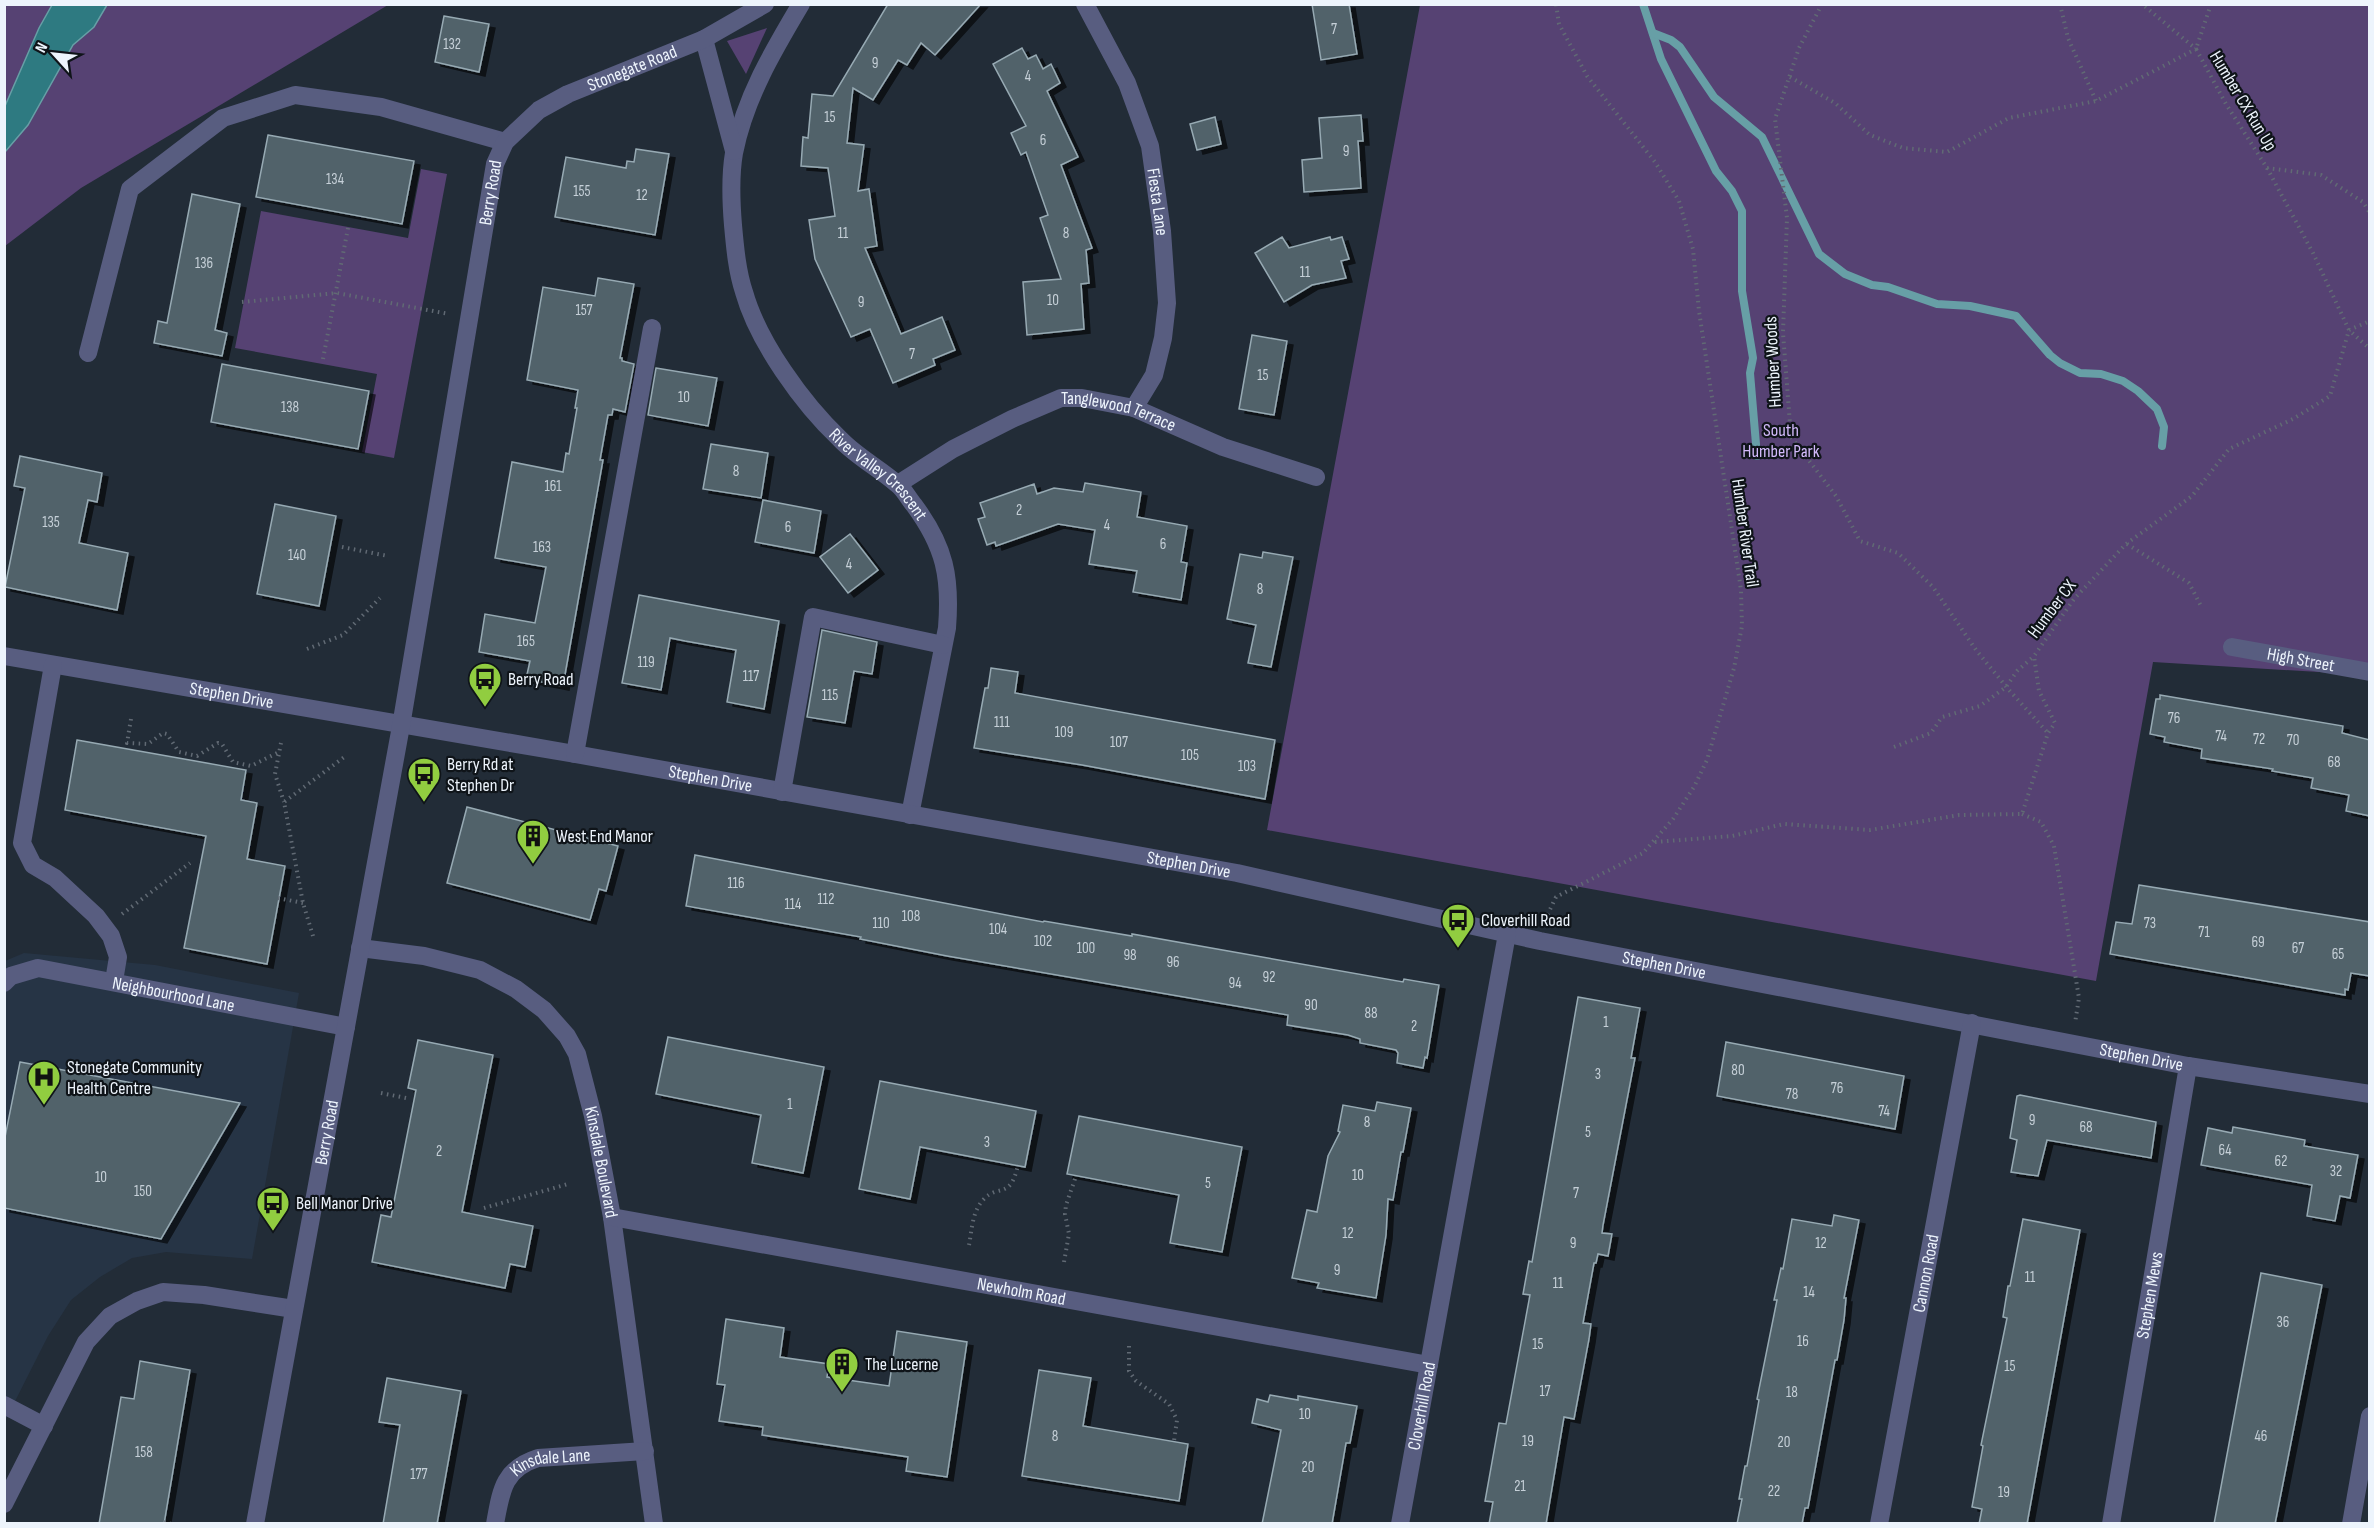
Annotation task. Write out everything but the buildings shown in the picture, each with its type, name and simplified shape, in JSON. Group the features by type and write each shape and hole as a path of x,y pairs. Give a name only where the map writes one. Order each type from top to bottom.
{"street":[{"name":"Stonegate Road","path":"505,142 539,110 568,94 704,39 765,4"},
{"name":"River Valley Crescent","path":"801,4 764,66 752,95 735,153 731,201 736,252 744,293 760,330 786,374 815,414 865,461 898,484 929,526 941,549 949,599 943,645 910,815"},
{"name":"Fiesta Lane","path":"1085,4 1101,30 1127,83 1150,146 1162,231 1167,303 1163,338 1154,375 1134,408"},
{"name":"River Valley Crescent","path":"704,39 735,153"},
{"path":"88,353 130,189 223,118 295,95 381,107 505,142"},
{"name":"Berry Road","path":"255,1524 400,726 495,164 505,142"},
{"path":"575,754 652,328"},
{"name":"Tanglewood Terrace","path":"898,484 953,449 1061,398 1082,398 1134,408 1223,447 1316,477"},
{"path":"782,792 813,616 943,645"},
{"name":"High Street","path":"2232,647 2370,672"},
{"name":"Stephen Drive","path":"4,656 400,726 575,754 1237,873 1507,934 2187,1066 2370,1094"},
{"path":"53,665 22,843 33,865 55,878 96,916 111,936 117,957 114,981"},
{"name":"Cloverhill Road","path":"1400,1524 1507,934"},
{"name":"Kinsdale Boulevard","path":"360,948 424,956 480,970 516,989 544,1010 567,1036 577,1054 593,1116 612,1217 654,1524"},
{"name":"Neighbourhood Lane","path":"4,983 11,976 38,968 346,1026"},
{"name":"Cannon Road","path":"1879,1524 1972,1023"},
{"name":"Stephen Mews","path":"2112,1524 2187,1066"},
{"name":"Newholm Road","path":"612,1217 1429,1365"},
{"path":"4,1504 86,1342 110,1317 137,1300 163,1292 204,1295 294,1309"},
{"path":"4,1405 44,1426"},
{"path":"2351,1524 2369,1426"},
{"name":"Kinsdale Lane","path":"495,1524 502,1489 511,1474 522,1464 538,1458 645,1451"}],"path":[{"name":"Humber River Trail","path":"1545,917 1556,897 1643,853 1673,819 1707,760 1734,668 1742,626 1741,590 1699,311 1693,249 1679,201 1655,162 1587,76 1560,24 1556,4"},
{"name":"Humber Woods","path":"1822,4 1799,48 1775,120 1787,218 1783,333 1791,437 1836,496 1860,541 1898,553 1934,587 1976,650 2048,733"},
{"path":"2060,4 2068,38 2096,101"},
{"path":"1790,77 1835,103 1870,135 1903,148 1947,152 2009,118 2096,101 2196,49 2142,4"},
{"name":"Humber CX Run Up","path":"2211,4 2196,49 2226,104 2267,168 2321,175 2363,202 2370,213"},
{"path":"2267,168 2313,253 2349,330 2370,349"},
{"path":"322,359 337,293 348,228"},
{"path":"242,302 337,293 470,317"},
{"path":"2349,330 2370,321"},
{"name":"Humber CX","path":"2022,814 2048,733 2055,723 2039,691 2034,656 2074,599 2126,544 2192,496 2229,449 2293,419 2330,396 2349,330"},
{"path":"2126,544 2189,583 2202,608"},
{"path":"342,547 388,556"},
{"path":"308,649 343,635 380,598"},
{"path":"1894,747 1931,733 1942,717 1980,706 2006,687 2017,671 2034,656"},
{"path":"131,719 127,743 148,744 163,733 167,734 179,752 197,756 218,743 222,744 233,762 251,766 279,752"},
{"path":"281,743 275,774 284,802 303,903 313,936"},
{"path":"284,802 347,755"},
{"path":"1654,842 1732,836 1784,824 1870,830 1959,815 2022,814 2041,822 2054,846 2079,998 2072,1043"},
{"path":"104,927 190,863"},
{"path":"278,898 303,903"},
{"path":"381,1093 406,1098"},
{"path":"969,1245 975,1213 984,1198 1007,1189 1014,1180 1018,1166"},
{"path":"1064,1262 1069,1234 1065,1214 1066,1205 1076,1176"},
{"path":"484,1208 568,1184"},
{"path":"1129,1346 1129,1371 1136,1381 1170,1404 1177,1420 1174,1441"},
{"path":"164,1522 172,1524"}],"shaded area":[{"path":"24,953 155,965 299,993 252,1259 166,1252 132,1258 100,1277 71,1300 48,1336 6,1419 5,961"}],"green space":[{"path":"5,5 388,5 81,188 5,246"},
{"name":"South Humber Park","path":"1420,5 2369,5 2369,675 2153,662 2096,981 1267,830"},
{"path":"767,28 746,74 727,41"},
{"path":"421,169 447,174 394,458 362,452 377,374 235,348 261,211 408,238"}],"water":[{"path":"52,5 107,5 94,27 73,45 28,125 5,152 5,106 39,28"}],"waterway":[{"path":"1643,4 1661,59 1716,171 1732,191 1742,211 1742,291 1753,358 1750,373 1757,456"},
{"path":"1653,33 1671,40 1680,47 1714,97 1762,137 1819,254 1845,274 1872,285 1888,287 1937,304 1970,306 2016,316 2050,355 2060,363 2080,373 2101,374 2123,381 2138,391 2157,409 2164,427 2162,446"}],"place":[{"name":"Berry Road","path":"485,708"},
{"name":"Berry Rd at Stephen Dr","path":"424,803"},
{"name":"West End Manor","path":"533,865"},
{"name":"Cloverhill Road","path":"1458,949"},
{"name":"Stonegate Community Health Centre","path":"44,1106"},
{"name":"Bell Manor Drive","path":"273,1232"},
{"name":"The Lucerne","path":"842,1393"}]}
